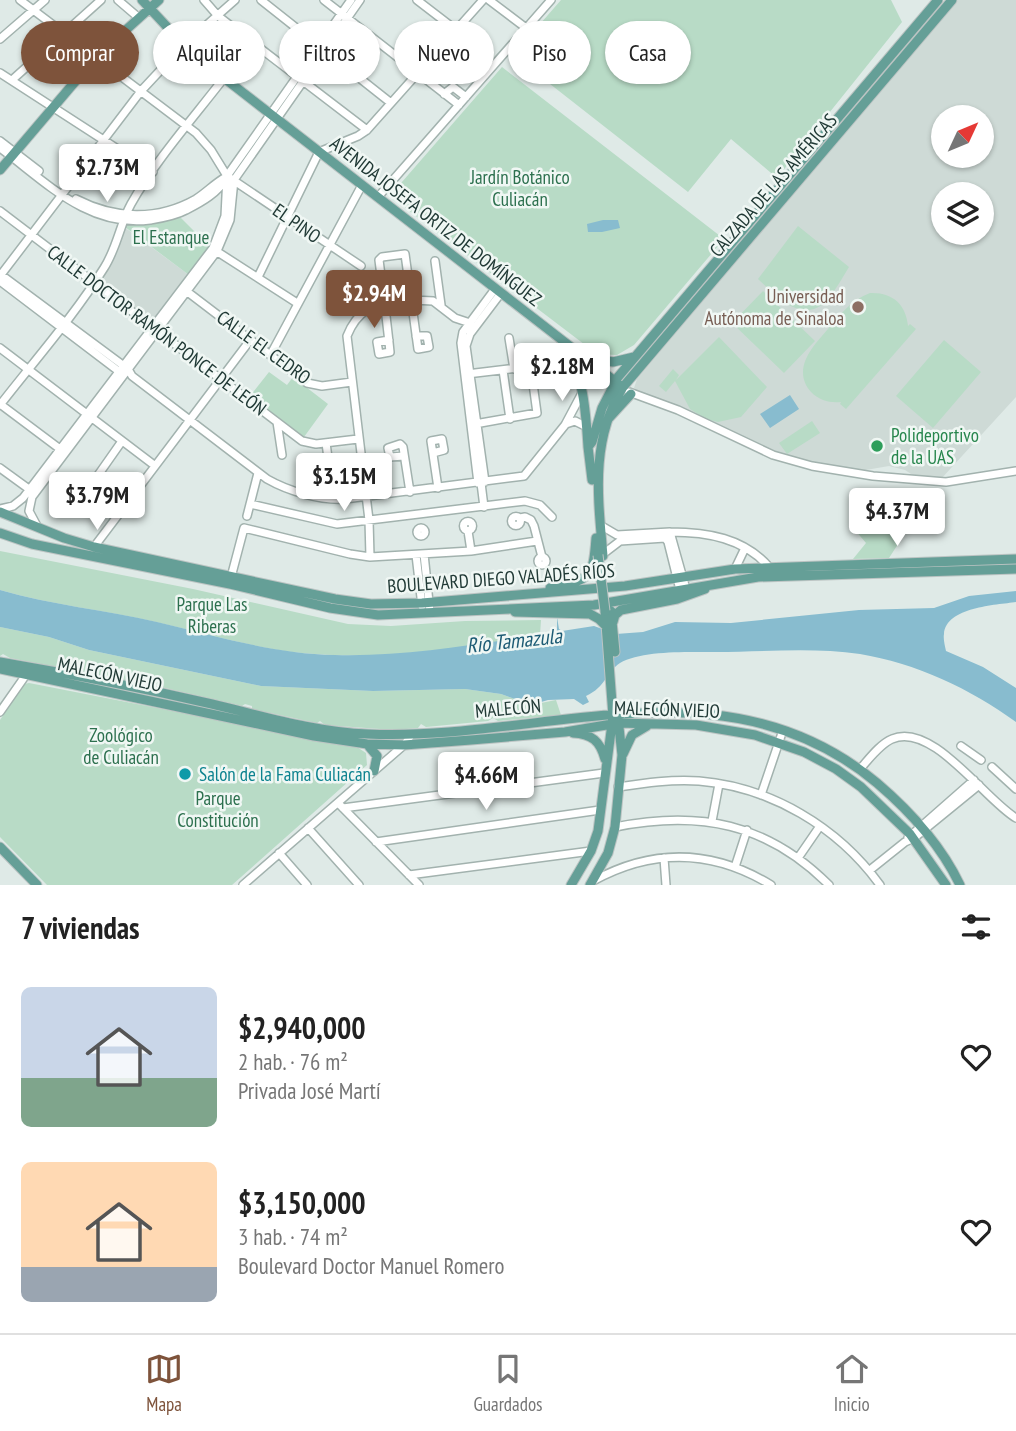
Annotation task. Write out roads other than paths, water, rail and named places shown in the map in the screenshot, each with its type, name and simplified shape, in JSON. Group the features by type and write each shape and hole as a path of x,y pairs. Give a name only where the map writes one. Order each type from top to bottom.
{"main road":[{"name":"AVENIDA JOSEFA ORTIZ DE DOMÍNGUEZ","path":"142,0 162,21"},
{"path":"136,21 159,0"},
{"name":"CALZADA DE LAS AMÉRICAS","path":"601,555 597,464 600,440 635,357 939,0"},
{"name":"CALZADA DE LAS AMÉRICAS","path":"601,555 596,538 588,447 602,408 623,388 952,0"},
{"path":"0,170 73,84"},
{"name":"AVENIDA JOSEFA ORTIZ DE DOMÍNGUEZ","path":"232,84 623,388"},
{"path":"554,335 571,357 578,375 588,447"},
{"path":"582,356 613,362 635,357"},
{"name":"BOULEVARD DIEGO VALADÉS RÍOS","path":"0,510 64,538 94,547 352,612 386,615 528,594 680,579 736,569 1016,559"},
{"name":"BOULEVARD DIEGO VALADÉS RÍOS","path":"0,534 50,548 231,580"},
{"path":"50,548 63,547 64,538"},
{"path":"528,594 589,575 594,565 596,538"},
{"path":"592,883 608,853 615,827 622,755 615,719 610,625 601,555"},
{"path":"610,625 621,610 719,582 764,576 1016,569"},
{"name":"BOULEVARD DIEGO VALADÉS RÍOS","path":"426,608 594,604 681,593"},
{"path":"500,607 527,613 590,614 610,625"},
{"name":"MALECÓN","path":"0,662 28,671 328,730 369,734 412,734 585,718 615,719 662,711 700,712 752,720 833,752 860,769 922,827 960,885"},
{"name":"MALECÓN VIEJO","path":"0,669 28,671 314,736 367,744 404,745 565,732 615,719 649,725 696,725 724,729 779,742 824,762 861,787 910,838 946,885"},
{"path":"585,718 606,710 615,701"},
{"path":"571,885 591,851 598,831 604,773 615,719"},
{"path":"622,755 632,735 649,725"},
{"path":"565,732 582,733 597,740 606,761"},
{"path":"367,744 377,756 374,771"},
{"path":"0,847 30,883"}],"street":[{"path":"20,0 48,21"},
{"path":"0,39 45,0"},
{"path":"77,21 101,0"},
{"path":"118,0 139,18"},
{"path":"204,0 218,16 279,64"},
{"path":"212,21 234,0"},
{"path":"261,0 288,21"},
{"path":"324,0 394,54"},
{"path":"345,16 351,0"},
{"path":"341,21 360,0"},
{"path":"416,0 444,21"},
{"path":"464,21 483,0"},
{"path":"489,0 516,21"},
{"path":"533,21 551,0"},
{"path":"378,197 508,49"},
{"path":"12,80 21,72"},
{"path":"0,73 153,172"},
{"path":"63,325 0,275 153,78"},
{"path":"0,510 16,504 32,492 215,250 225,216 231,178 208,146 187,126 132,84"},
{"path":"62,451 0,404 94,283 113,253 125,218 153,172 219,84"},
{"path":"0,141 12,154 63,193 90,206 125,218 172,210 231,178 297,84"},
{"path":"305,84 367,130"},
{"path":"367,84 391,103"},
{"path":"258,277 320,152 367,130 408,84"},
{"path":"432,84 459,105"},
{"path":"444,94 453,87 466,97"},
{"path":"0,148 12,154"},
{"name":"EL PINO","path":"231,178 361,266"},
{"path":"271,354 362,185"},
{"name":"CALLE DOCTOR RAMÓN PONCE DE LEÓN","path":"0,211 302,441 316,444 358,439"},
{"path":"215,250 297,303"},
{"path":"389,340 377,343 379,354 390,352 389,340 385,305 379,259 405,254 416,336"},
{"path":"435,261 441,306"},
{"path":"0,281 125,371 258,473 275,484 329,499 410,492 524,476 565,425 582,393"},
{"name":"CALLE EL CEDRO","path":"185,289 307,383 322,386 352,382"},
{"path":"461,340 470,323 498,291"},
{"path":"467,374 468,338 498,291"},
{"path":"370,556 369,520 347,336 354,322 373,307 430,300 454,318 470,323"},
{"path":"454,318 467,374 484,506"},
{"path":"509,338 514,369"},
{"path":"94,547 251,340"},
{"path":"0,348 154,466"},
{"path":"467,374 526,366 531,369 538,411 535,414 474,424"},
{"path":"503,370 510,418"},
{"name":"AVENIDA JOSEFA ORTIZ DE DOMÍNGUEZ","path":"623,388 678,410 773,455 812,466 873,476 946,482 1016,471"},
{"path":"565,425 575,421 585,426"},
{"path":"277,422 282,455"},
{"path":"433,453 444,450 442,439 431,441 433,453 439,488"},
{"path":"82,498 122,441"},
{"path":"326,443 330,474"},
{"path":"404,456 389,455 390,446 401,444 404,456 410,492"},
{"path":"0,468 32,492"},
{"path":"247,516 258,473"},
{"path":"32,492 29,511 37,526"},
{"path":"250,504 330,524 530,502 540,505 552,517"},
{"path":"520,518 531,520 542,557"},
{"path":"600,525 618,535 670,531 712,534 760,556 769,567"},
{"path":"231,580 244,528 350,554 370,556 471,551 537,541"},
{"path":"468,531 471,551"},
{"path":"670,531 681,593"},
{"path":"421,536 420,554 426,608"},
{"path":"601,555 620,541 665,538 680,579"},
{"path":"736,569 745,548"},
{"path":"0,712 28,671"},
{"path":"761,795 783,730"},
{"path":"243,885 308,828 341,805 404,745 412,734"},
{"path":"860,769 885,743 895,738 906,736 922,740 956,765 1016,818"},
{"path":"956,765 965,748 981,760"},
{"path":"992,767 1016,789"},
{"path":"341,805 604,773"},
{"path":"618,787 682,780 719,783 761,795 820,825 870,870 880,885"},
{"path":"712,821 719,783"},
{"path":"870,870 976,783"},
{"path":"341,805 419,885"},
{"path":"376,842 600,810"},
{"path":"615,827 671,819 712,821 747,830 798,858 829,885"},
{"path":"798,858 820,825"},
{"path":"308,828 359,885"},
{"path":"735,867 747,830"},
{"path":"409,875 591,851"},
{"path":"279,853 307,885"},
{"path":"592,883 635,862 664,858 698,858 735,867 771,885"},
{"path":"664,858 666,885"},
{"path":"251,878 257,885"}],"water":[{"path":"618,220 620,228 588,232 587,224"},
{"path":"790,395 799,409 770,428 760,414"},
{"name":"Río Tamazula","path":"0,590 267,648 335,655 390,654 553,633 557,632 557,617 559,629 562,631 594,626 616,634 643,632 675,622 731,623 859,610 934,608 969,596 1016,591 1016,602 973,609 953,618 947,625 944,638 946,651 983,667 1016,688 1016,722 961,688 922,671 881,658 824,651 679,652 640,656 615,667 598,688 586,696 589,702 583,705 574,699 548,700 531,705 501,694 465,689 373,691 261,686 89,650 49,637 0,627"}],"place":[{"name":"Universidad Autónoma de Sinaloa","path":"858,307"},
{"name":"Polideportivo de la UAS","path":"877,446"},
{"name":"Salón de la Fama Culiacán","path":"185,774"}],"park label":[{"name":"Jardín Botánico Culiacán","path":"520,188"},
{"name":"El Estanque","path":"171,237"},
{"name":"Parque Las Riberas","path":"212,615"},
{"name":"Zoológico de Culiacán","path":"121,746"},
{"name":"Parque Constitución","path":"218,809"}]}
